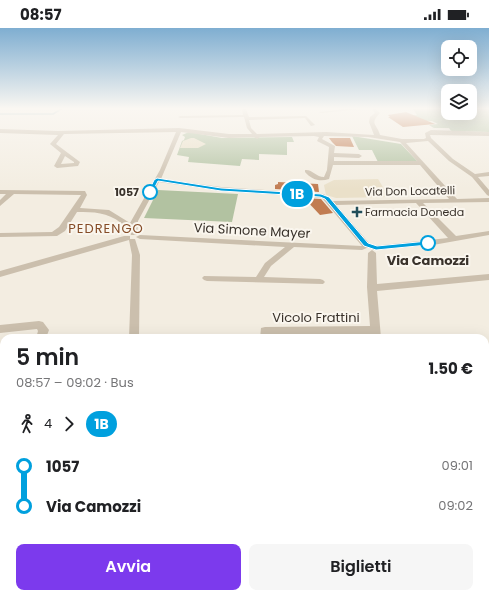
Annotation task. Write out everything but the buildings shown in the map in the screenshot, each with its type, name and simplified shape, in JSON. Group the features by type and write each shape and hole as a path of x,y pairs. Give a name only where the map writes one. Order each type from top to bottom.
{"street":[{"path":"60,136 53,144 64,152"},
{"path":"134,334 136,255 133,235 134,221 170,156 176,136"},
{"path":"220,136 257,137 284,136"},
{"path":"306,171 317,178 327,178 331,162 332,146 319,140 323,136"},
{"path":"371,136 402,141 425,141 429,139"},
{"path":"428,136 429,139 451,160 474,176 489,194"},
{"path":"402,141 455,201"},
{"path":"332,155 359,156"},
{"path":"331,162 422,163"},
{"path":"474,176 489,174"},
{"path":"157,180 221,189 321,196 327,198 369,249 375,334"},
{"path":"0,192 82,192 84,195 62,229 54,234 0,235"},
{"path":"0,204 12,192"},
{"name":"Via Don Locatelli","path":"331,203 489,200"},
{"path":"417,201 454,239"},
{"path":"75,210 108,210 114,213 133,235"},
{"path":"369,249 454,239 489,233"},
{"name":"Via Simone Mayer","path":"0,274 133,235 369,249"},
{"path":"259,280 260,275 266,267 293,244"},
{"path":"372,287 381,288 489,277"},
{"path":"207,278 320,282"},
{"path":"0,329 39,325 44,330 42,334"},
{"name":"Vicolo Frattini","path":"265,334 265,331 375,334"}],"green space":[{"path":"183,136 209,136 222,138 292,137 294,142 287,142 287,155 259,154 259,160 242,159 240,166 188,162 189,157 177,155 185,137"},
{"path":"352,136 401,144 418,162 378,162 372,150 359,150"},
{"path":"158,190 238,194 232,222 144,218"}],"shaded area":[{"path":"191,138 206,144 198,148 180,148 183,141"},
{"path":"378,179 389,197 336,198 326,195 324,185 334,180"}],"bus line":[{"name":"1B","path":"150,192 157,180 221,189 275,194 324,196 363,239 366,245 372,245 376,248 428,243"}],"place":[{"name":"1057","path":"150,192"},
{"name":"Farmacia Doneda","path":"357,212"},
{"name":"Via Camozzi","path":"428,243"}],"district":[{"name":"PEDRENGO","path":"106,228"}]}
